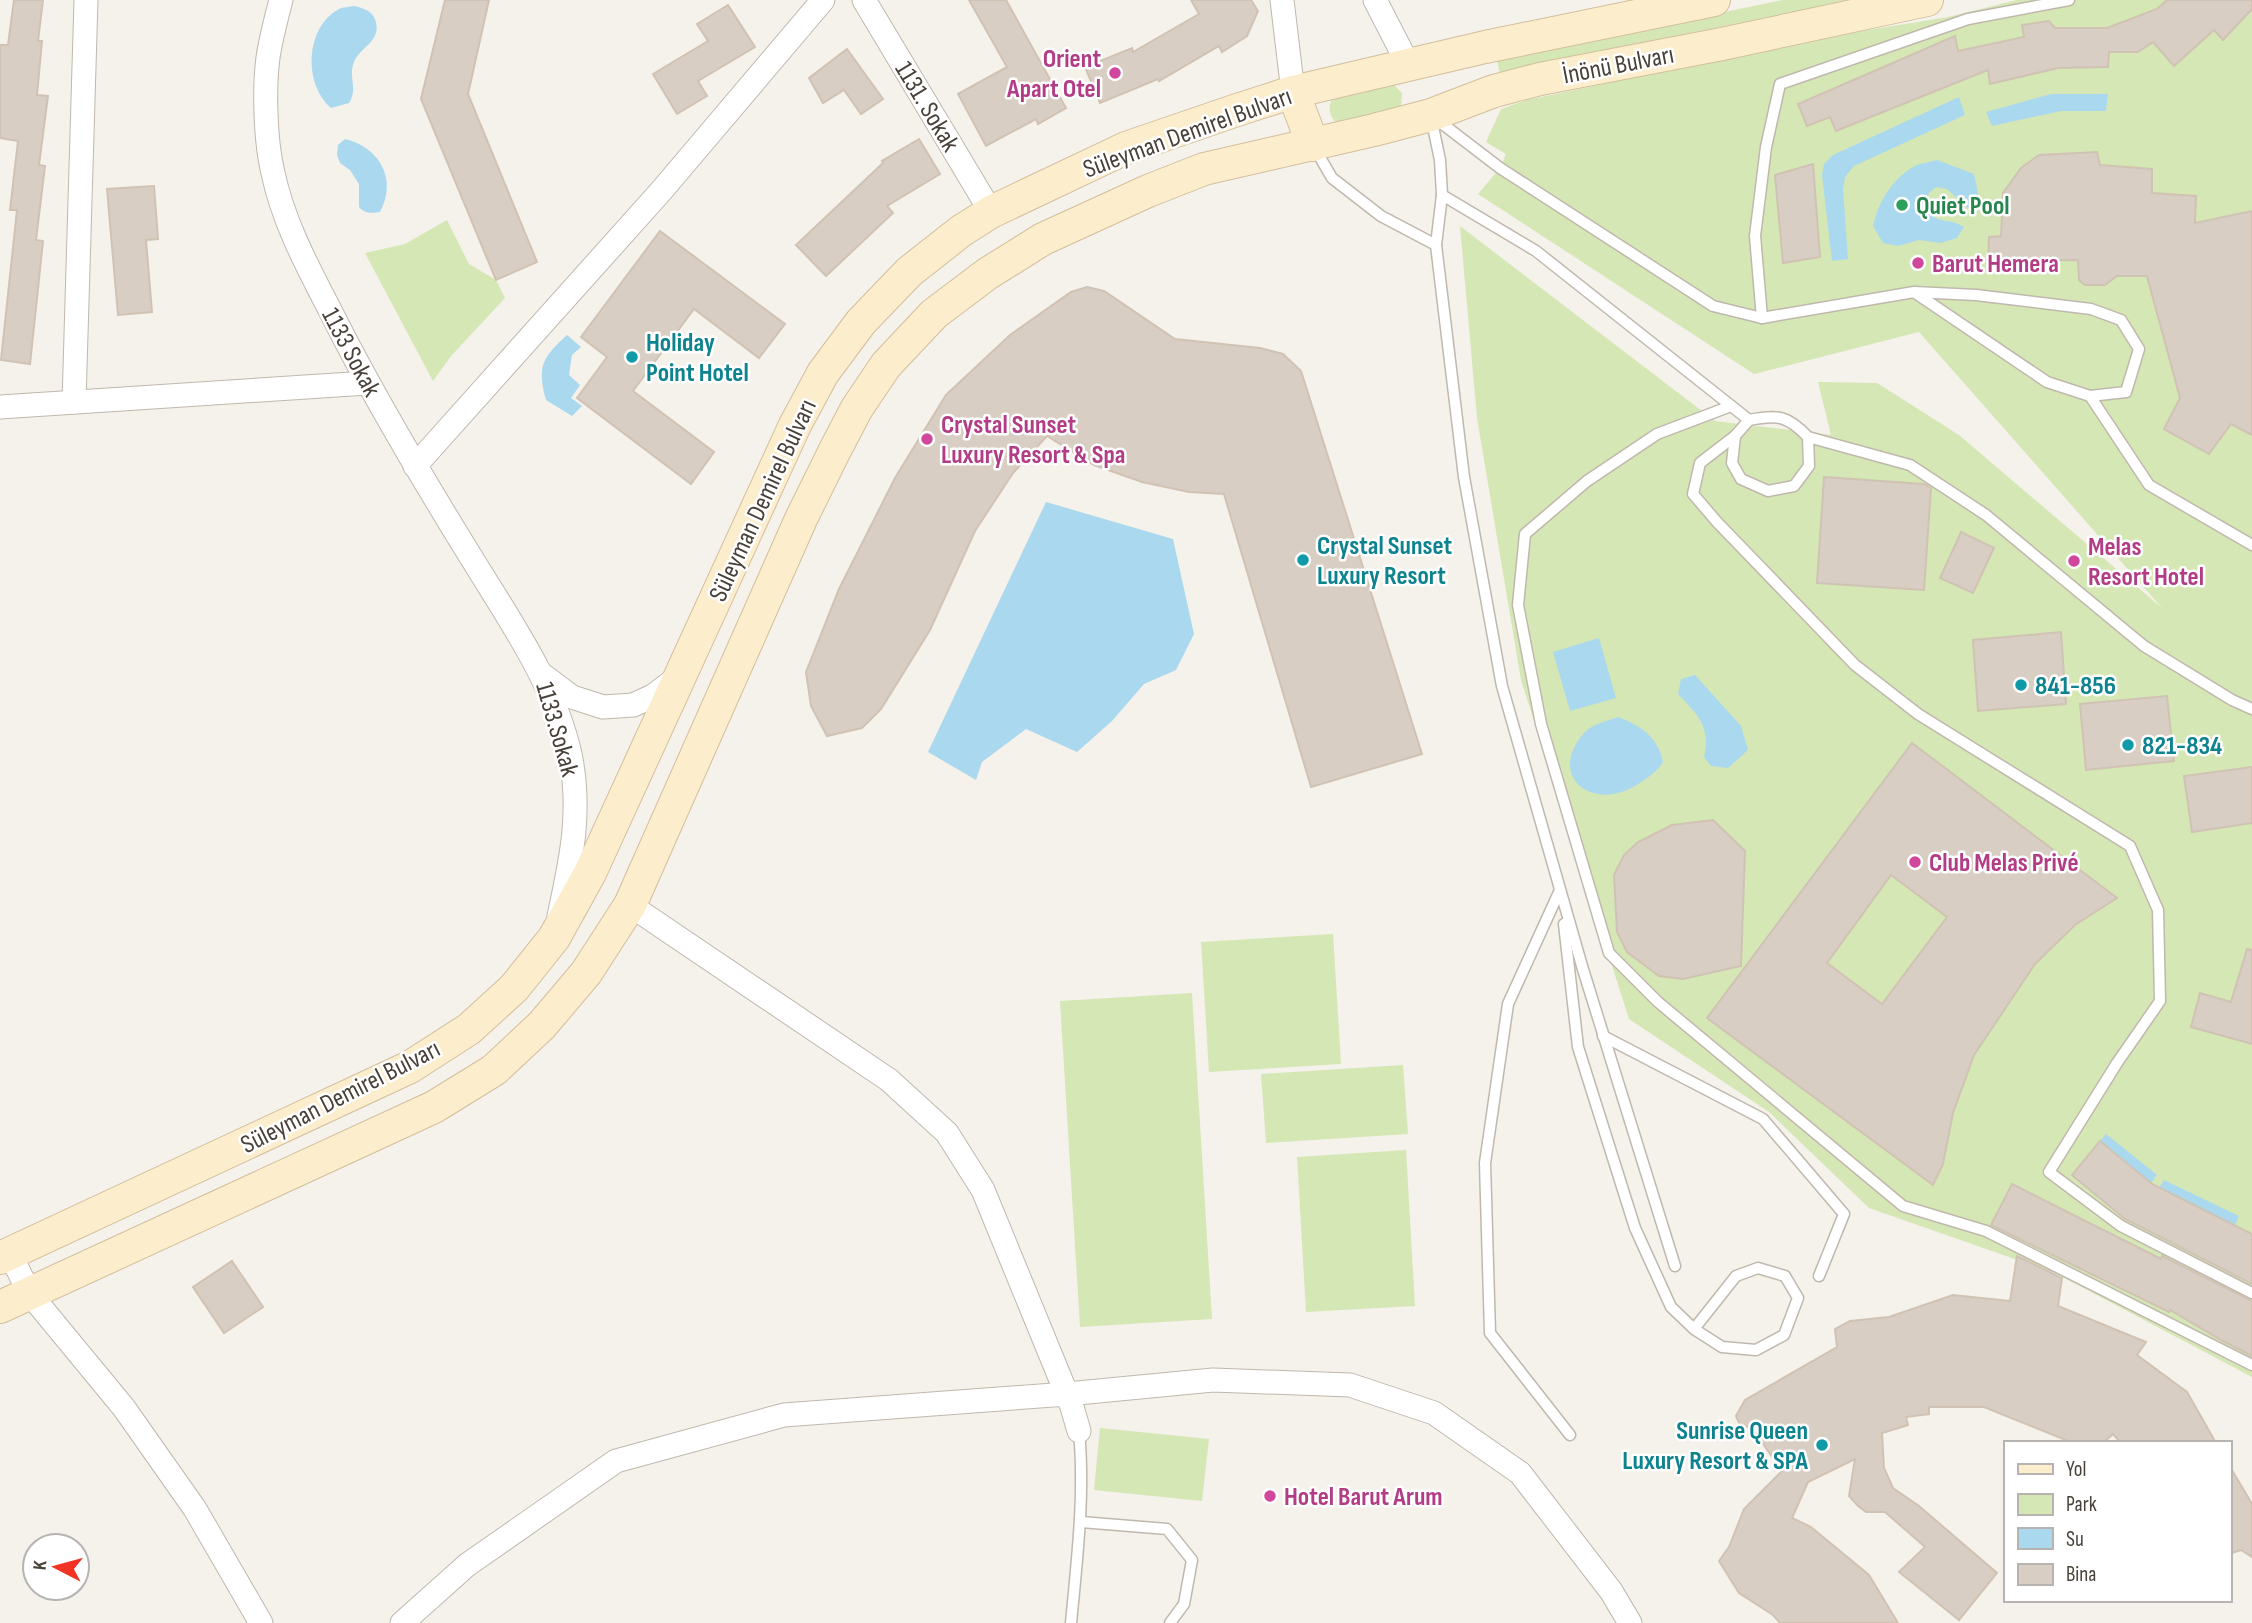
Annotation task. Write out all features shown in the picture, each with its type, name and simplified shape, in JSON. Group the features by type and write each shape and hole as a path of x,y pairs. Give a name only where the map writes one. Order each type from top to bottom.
{"main road":[{"name":"Süleyman Demirel Bulvarı","path":"5,1256 410,1067 478,1021 514,988 554,938 590,873 761,496 823,373 861,322 909,272 961,231 991,212 1126,148 1293,92 1485,47 1714,0"},
{"name":"İnönü Bulvarı","path":"1313,145 1431,115 1494,91 1539,79 1722,44 1927,0"},
{"path":"1409,66 1431,115"},
{"path":"1293,92 1313,145"},
{"name":"Süleyman Demirel Bulvarı","path":"0,1307 434,1107 494,1070 542,1025 586,973 630,905 801,519 857,408 886,365 934,313 987,274 1044,239 1148,191 1204,169 1313,145"}],"street":[{"path":"75,402 86,0"},
{"name":"1133 Sokak","path":"281,0 269,49 266,113 272,172 292,237 367,383 539,671"},
{"path":"415,466 662,190 823,0"},
{"name":"1131. Sokak","path":"864,0 991,212"},
{"path":"1282,0 1293,92"},
{"path":"1375,0 1409,66"},
{"path":"0,407 367,383"},
{"name":"1133.Sokak","path":"539,671 572,697 603,707 633,705 653,696 681,675"},
{"name":"1133.Sokak","path":"539,671 559,715 570,755 575,790 576,827 554,938"},
{"path":"630,905 888,1080 947,1133 983,1190 1067,1394 1079,1431"},
{"path":"5,1256 30,1294 124,1408 195,1509 261,1623"},
{"path":"401,1623 467,1565 616,1461 784,1415 1213,1380 1350,1385 1434,1413 1520,1473 1611,1591 1630,1623"}],"lane":[{"path":"1762,318 1755,236 1766,147 1780,84 1968,19 2069,0"},
{"path":"1431,115 1440,160 1442,195 1436,245 1464,477 1502,687 1603,1036 1675,1266"},
{"path":"1431,115 1500,167 1713,306 1762,318 1914,292 1976,295 2091,309 2121,320 2139,349 2126,392 2090,396 2048,382 1914,292"},
{"path":"1313,145 1332,178 1381,216 1436,245"},
{"path":"1442,195 1536,251 1749,419"},
{"path":"2090,396 2149,485 2252,545"},
{"path":"1731,406 1657,434 1587,481 1525,534 1518,605 1541,724 1609,953 1658,1002 1903,1206 1986,1231 2252,1365"},
{"path":"2252,709 2232,700 2144,646 1986,515 1910,465 1808,438 1793,422 1772,415 1749,419 1735,436 1700,463 1693,494 1855,665 1928,721 2130,846 2158,910 2160,1001 2116,1063 2049,1172 2121,1226 2252,1293"},
{"path":"1735,436 1732,463 1741,479 1768,491 1794,486 1809,466 1808,438"},
{"path":"1560,890 1578,1047 1635,1228 1671,1307 1694,1329 1722,1347 1756,1350 1784,1335 1798,1297 1785,1276 1758,1268 1736,1276 1694,1329"},
{"path":"1560,890 1508,1004 1485,1163 1490,1333 1570,1435"},
{"path":"1603,1036 1763,1119 1844,1214 1819,1276"},
{"path":"1072,1623 1081,1522 1079,1431"},
{"path":"1081,1522 1167,1529 1192,1560 1184,1604 1170,1623"}],"green space":[{"path":"1783,0 1851,0 1500,75 1497,59"},
{"name":"Club Melas Privé","path":"2017,0 2252,0 2252,1377 2055,1273 1869,1208 1769,1112 1629,1019 1521,680 1477,418 1460,226 1715,421 1831,435 1818,382 1877,383 1959,435 2162,608 1919,332 1754,374 1478,194 1500,168 1506,154 1486,142 1501,109 1527,100 1844,34 1948,17"},
{"path":"1393,84 1402,93 1401,107 1397,112 1336,123 1332,117 1332,99"},
{"path":"447,220 469,264 496,280 505,298 451,356 433,381 365,253 405,244"},
{"path":"1333,934 1341,1064 1209,1072 1201,942"},
{"path":"1192,993 1212,1319 1080,1327 1060,1001"},
{"path":"1403,1065 1408,1134 1266,1143 1261,1074"},
{"path":"1406,1150 1415,1306 1306,1312 1297,1157"},
{"path":"1100,1428 1209,1439 1202,1501 1094,1490"}],"water":[{"path":"355,6 371,13 377,29 353,65 352,98 349,103 331,108 322,98 312,71 314,42 328,17 339,9"},
{"path":"2051,94 2108,94 2106,111 2061,111 1992,126 1986,112"},
{"path":"1959,97 1965,115 1854,166 1845,177 1843,189 1848,259 1832,261 1822,175 1824,164 1833,155"},
{"path":"345,139 367,149 382,166 387,188 380,212 366,212 359,207 359,184 350,170 340,163 337,155 338,145"},
{"name":"Quiet Pool","path":"1937,160 1974,174 1980,203 1968,208 1947,189 1936,187 1929,193 1924,206 1934,217 1964,227 1957,238 1940,243 1919,240 1898,246 1883,243 1873,226 1879,208 1893,184 1917,165"},
{"path":"567,335 581,347 572,355 569,375 580,385 571,398 582,406 572,416 546,400 542,379 547,357"},
{"path":"1046,502 1173,539 1194,634 1176,670 1144,684 1112,721 1077,752 1026,729 982,762 976,780 928,752"},
{"path":"1599,638 1616,698 1570,711 1553,652"},
{"path":"1695,675 1741,726 1748,750 1728,768 1711,766 1704,757 1704,729 1678,694 1681,679"},
{"path":"1618,717 1634,724 1653,739 1663,762 1647,778 1618,793 1603,795 1589,792 1579,785 1572,775 1570,763 1574,748 1587,730"},
{"path":"2106,1134 2157,1175 2151,1183 2100,1141"},
{"path":"2164,1180 2239,1216 2235,1225 2159,1188"}],"building":[{"path":"14,0 43,0 38,41 42,41 37,95 48,96 39,165 45,166 36,240 43,241 30,364 1,360 17,210 10,210 18,141 0,138 0,45 8,45"},
{"path":"445,0 489,0 468,94 537,262 496,280 421,99"},
{"path":"969,0 1006,0 1066,108 1038,124 1036,119 986,146 958,94 1007,67"},
{"path":"1191,0 1251,0 1258,11 1247,36 1222,52 1219,46 1159,81 1158,79 1100,103 1085,67 1132,48 1133,52 1199,14"},
{"path":"2167,0 2252,0 2252,9 2223,40 2214,30 2174,66 2153,42 2138,52 2109,52 2108,67 2058,68 1990,84 1988,70 1836,131 1830,117 1807,126 1798,104 1955,36 1958,51 2024,37 2022,25 2049,21 2055,28 2107,28 2157,9"},
{"path":"728,5 755,47 698,81 707,96 677,114 653,74 708,41 697,24"},
{"path":"847,49 883,99 861,114 844,90 823,103 809,78"},
{"path":"919,139 940,174 887,206 893,213 826,276 796,245 883,163 882,161"},
{"path":"2097,152 2100,165 2152,169 2152,193 2196,196 2195,223 2252,211 2252,435 2231,424 2209,454 2164,429 2180,398 2147,276 2117,276 2105,285 2085,285 2079,280 2078,260 1988,261 1989,237 2001,236 2003,193 2021,168 2039,155"},
{"path":"1813,164 1820,257 1783,263 1775,175"},
{"path":"154,186 158,239 146,240 152,312 118,315 107,189"},
{"name":"Holiday Point Hotel","path":"660,231 785,324 759,358 694,309 633,391 714,452 691,484 577,398 607,357 581,337"},
{"name":"Crystal Sunset Luxury Resort","path":"1087,287 1104,291 1175,339 1260,348 1283,354 1301,371 1422,754 1311,787 1224,494 1189,492 1142,482 1094,465 1047,436 1013,473 975,531 930,630 881,709 862,728 827,736 811,706 806,672 839,589 895,478 946,395 1010,335 1071,292"},
{"path":"1824,477 1924,484 1931,488 1924,590 1817,583"},
{"path":"1961,532 1994,548 1973,593 1940,578"},
{"name":"841-856","path":"2061,632 2066,704 1978,711 1973,640"},
{"name":"821-834","path":"2167,696 2174,761 2086,770 2080,704"},
{"path":"1912,743 2117,898 2075,925 2035,964 1974,1055 1953,1113 1943,1164 1933,1185 1707,1018","holes":["1891,875 1947,917 1882,1004 1827,963"]},
{"path":"2252,767 2252,823 2192,832 2184,776"},
{"path":"1713,820 1745,851 1741,966 1683,979 1659,976 1627,952 1617,932 1614,875 1624,855 1638,842 1672,825"},
{"path":"2247,949 2252,950 2252,1044 2191,1027 2200,993 2231,1002"},
{"path":"2100,1141 2152,1184 2252,1234 2252,1284 2125,1219 2072,1175"},
{"path":"2012,1184 2161,1259 2162,1256 2252,1301 2252,1356 2170,1310 2169,1312 1991,1225"},
{"name":"Sunrise Queen Luxury Resort & SPA","path":"2017,1256 2062,1278 2058,1306 2146,1342 2137,1355 2187,1392 2215,1441 2119,1441 2113,1434 2105,1441 2068,1441 1984,1407 1929,1407 1929,1414 1906,1417 1908,1425 1882,1433 1884,1468 1893,1488 1919,1506 1997,1573 1959,1620 1899,1572 1925,1547 1885,1512 1866,1512 1849,1496 1855,1459 1808,1482 1792,1518 1811,1527 1869,1575 1898,1623 1780,1623 1773,1615 1739,1593 1719,1561 1729,1547 1744,1509 1782,1471 1752,1428 1740,1425 1736,1416 1745,1400 1837,1347 1835,1329 1850,1321 1889,1317 1953,1295 2010,1301"},
{"path":"232,1261 263,1307 224,1333 193,1287"},
{"path":"2231,1468 2252,1504 2252,1557 2241,1550 2231,1553"}],"place":[{"name":"Orient Apart Otel","path":"1115,73"},
{"name":"Quiet Pool","path":"1902,205"},
{"name":"Barut Hemera","path":"1918,263"},
{"name":"Holiday Point Hotel","path":"632,357"},
{"name":"Crystal Sunset Luxury Resort & Spa","path":"927,439"},
{"name":"Crystal Sunset Luxury Resort","path":"1303,560"},
{"name":"Melas Resort Hotel","path":"2074,561"},
{"name":"841-856","path":"2021,685"},
{"name":"821-834","path":"2128,745"},
{"name":"Club Melas Privé","path":"1915,862"},
{"name":"Sunrise Queen Luxury Resort & SPA","path":"1822,1445"},
{"name":"Hotel Barut Arum","path":"1270,1496"}]}
